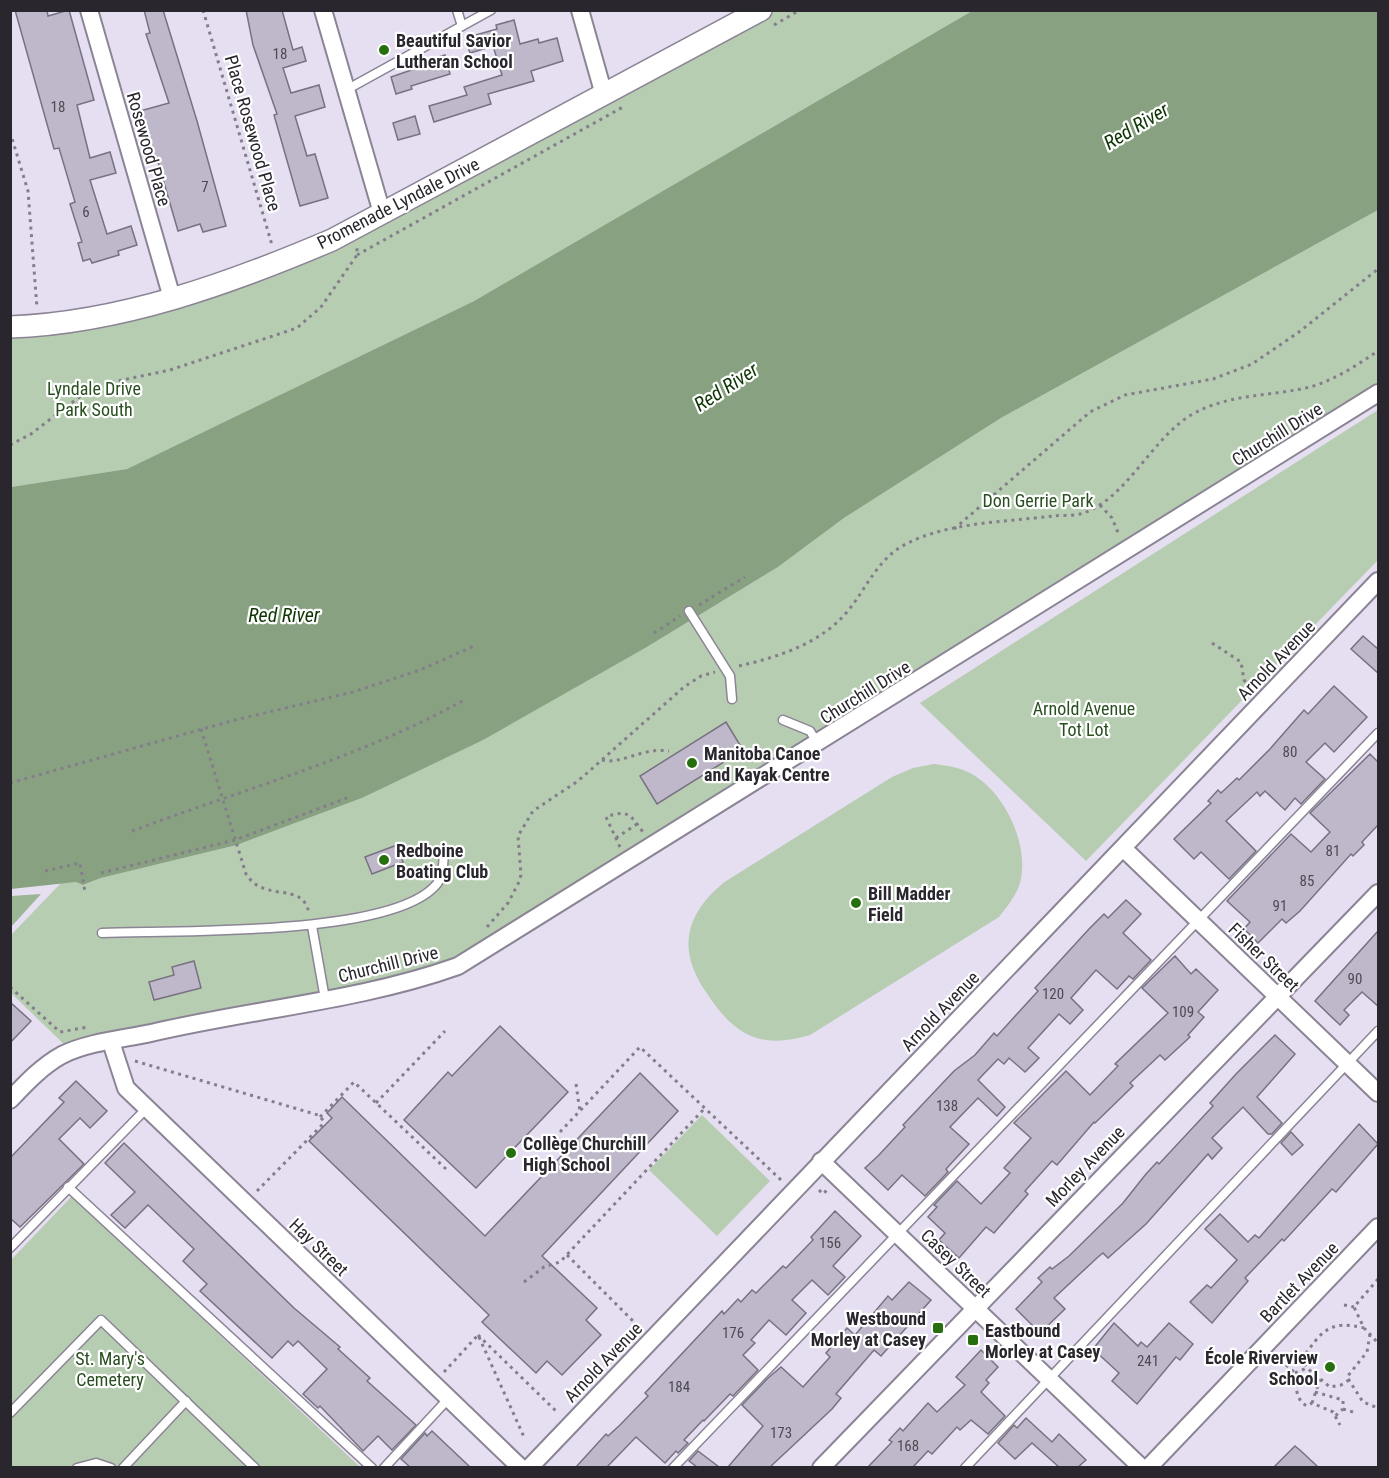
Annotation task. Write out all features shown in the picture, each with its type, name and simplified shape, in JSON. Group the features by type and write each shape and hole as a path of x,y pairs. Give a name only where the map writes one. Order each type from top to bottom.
{"street":[{"name":"Rosewood Place","path":"89,10 172,298"},
{"path":"323,10 382,213"},
{"path":"580,10 604,95"},
{"name":"Promenade Lyndale Drive","path":"10,327 39,326 110,315 172,298 277,263 356,227 604,95 766,19"},
{"name":"Churchill Drive","path":"10,1100 43,1068 64,1054 111,1042 383,988 458,966 653,847 1378,393"},
{"name":"Arnold Avenue","path":"529,1467 821,1161 1124,849 1378,581"},
{"name":"Fisher Street","path":"1124,849 1378,1093"},
{"name":"Morley Avenue","path":"821,1467 1378,893"},
{"name":"Hay Street","path":"111,1042 121,1081 146,1109 521,1467"},
{"name":"Casey Street","path":"821,1161 1142,1467"},
{"name":"Bartlet Avenue","path":"1148,1467 1378,1227"}],"lane":[{"path":"457,10 462,26"},
{"path":"346,90 491,10"},
{"path":"689,611 730,676 732,699"},
{"path":"783,720 810,731 818,744"},
{"path":"673,1467 1378,733"},
{"path":"102,933 312,926 382,912 424,896 437,885 442,874 444,852"},
{"path":"312,926 325,999"},
{"path":"965,1467 1378,1031"},
{"path":"10,1248 146,1109"},
{"path":"68,1187 372,1467"},
{"path":"10,1413 101,1320 255,1467"},
{"path":"384,1467 449,1398"},
{"path":"123,1467 186,1401"},
{"path":"77,1467 96,1463 111,1467"}],"path":[{"name":"Place Rosewood Place","path":"203,10 277,263"},
{"path":"766,19 800,10"},
{"path":"10,445 30,434 82,395 108,383 170,370 297,328 321,307 357,255 632,102"},
{"path":"10,132 28,191 39,326"},
{"path":"356,227 357,255"},
{"path":"953,529 1090,412 1125,395 1213,379 1252,364 1299,332 1378,269"},
{"path":"481,933 508,903 518,884 521,875 518,836 532,811 578,781 684,687 701,676 767,660 820,635 846,612 886,557 907,543 953,529 1079,514 1100,505 1167,435 1191,416 1225,400 1309,387 1331,379 1378,351"},
{"path":"1100,505 1112,518 1127,550"},
{"path":"1212,644 1241,662 1246,685 1264,701"},
{"path":"10,783 201,729 353,692 420,670 474,646"},
{"path":"132,831 373,743 430,719 466,699"},
{"path":"201,729 235,840 252,883 261,889 291,893 301,897 308,906 312,926"},
{"path":"602,760 610,762 652,749 669,751"},
{"path":"101,873 235,840 347,798"},
{"path":"627,862 606,817 621,812 631,816 653,847"},
{"path":"616,838 637,824"},
{"path":"45,871 80,863 85,892"},
{"path":"10,987 60,1032 94,1026"},
{"path":"376,1103 445,1032"},
{"path":"560,1132 640,1047 781,1180 795,1165 823,1194 839,1178"},
{"path":"129,1059 320,1117 326,1122 245,1203"},
{"path":"320,1117 354,1082 446,1169"},
{"path":"576,1084 580,1112"},
{"path":"524,1282 544,1267 560,1262 704,1109"},
{"path":"567,1255 640,1326 632,1335"},
{"path":"1354,1307 1378,1279"},
{"path":"1344,1305 1354,1307"},
{"path":"1354,1307 1364,1328 1378,1343"},
{"path":"1364,1328 1336,1323 1324,1330 1302,1359 1307,1368 1330,1387 1341,1385 1348,1380 1355,1364 1367,1352 1370,1334"},
{"path":"434,1383 479,1334"},
{"path":"479,1334 559,1412 552,1420"},
{"path":"479,1334 524,1437"},
{"path":"1286,1365 1295,1373 1296,1392 1302,1403 1307,1406 1312,1402 1320,1379"},
{"path":"1295,1373 1307,1368"},
{"path":"1348,1380 1363,1402 1378,1408"},
{"path":"1315,1392 1343,1400 1343,1408 1335,1416"},
{"path":"1312,1402 1335,1416 1340,1425"},
{"path":"1343,1408 1353,1412"}],"green space":[{"name":"Lyndale Drive Park South","path":"761,11 972,11 474,301 127,469 11,487 11,331 278,269"},
{"name":"Don Gerrie Park","path":"1378,210 1378,393 458,966 72,1052 11,993 10,936 61,883 76,882 84,885 101,878 237,845 362,798 483,739 647,647 778,567 844,518 1001,418"},
{"name":"Arnold Avenue Tot Lot","path":"1378,410 1378,560 1086,861 920,703"},
{"name":"Bill Madder Field","path":"934,764 968,772 989,787 999,799 1014,826 1022,857 1022,872 1013,898 999,917 810,1035 776,1041 749,1035 738,1028 716,1007 692,966 689,936 693,920 701,906 723,883 892,777 913,768"},
{"path":"702,1115 770,1181 717,1236 649,1170"},
{"name":"St. Mary's Cemetery","path":"72,1196 360,1467 11,1467 10,1261"}],"shaded area":[{"path":"41,894 11,927 11,896"}],"water":[{"name":"Red River","path":"972,11 1378,11 1378,210 1001,418 844,518 778,567 647,647 483,740 362,798 237,845 101,878 83,885 76,882 11,889 11,487 127,469 474,301"}],"building":[{"path":"15,10 47,10 48,16 69,10 94,100 77,105 90,158 110,152 116,173 90,180 107,234 131,226 137,245 118,251 119,255 92,263 90,259 83,261 78,243 82,242 70,204 75,202 59,148 54,149"},
{"path":"144,10 163,10 226,226 203,232 200,224 178,231 140,111 169,103 146,34 150,33"},
{"path":"246,10 282,10 293,50 302,47 306,61 283,68 291,93 319,85 325,107 295,116 307,156 315,154 328,198 300,206 274,115 277,114 253,45"},
{"path":"514,20 520,44 538,39 539,43 557,38 563,61 531,71 534,81 488,94 491,104 434,122 429,106 467,95 464,87 502,75 493,46 470,53 465,38 497,29 496,25"},
{"path":"445,55 450,74 411,86 412,89 396,94 391,77 429,64 428,60"},
{"path":"415,116 420,134 398,140 393,123"},
{"path":"1363,636 1378,649 1378,673 1351,649"},
{"path":"1334,686 1367,717 1334,752 1325,743 1306,762 1325,779 1301,804 1295,798 1285,810 1265,791 1260,796 1257,792 1226,821 1256,851 1229,879 1201,852 1194,859 1174,839 1211,803 1208,801 1218,790 1221,793 1237,778 1239,780 1304,710 1308,714"},
{"name":"Manitoba Canoe and Kayak Centre","path":"726,722 743,750 657,804 640,776"},
{"path":"1370,754 1378,762 1378,825 1362,842 1364,845 1353,856 1351,854 1300,911 1286,923 1282,919 1258,943 1244,929 1250,922 1227,901 1291,834 1311,852 1330,832 1310,813"},
{"name":"Redboine Boating Club","path":"397,845 403,862 372,874 365,857"},
{"path":"1126,900 1141,914 1123,933 1151,960 1133,979 1129,976 1117,989 1096,970 1071,998 1083,1010 1070,1024 1059,1014 1028,1048 1039,1058 1025,1072 1009,1058 1004,1064 998,1059 978,1080 1005,1107 997,1116 978,1098 950,1127 969,1144 946,1169 948,1172 925,1196 902,1175 888,1190 865,1168 954,1071 975,1055 994,1033 997,1036 1038,991 1035,988 1089,929 1104,914 1108,918"},
{"path":"1378,931 1378,1006 1362,992 1344,1010 1349,1015 1340,1025 1315,1001"},
{"path":"1175,956 1191,974 1196,969 1218,990 1198,1012 1204,1017 1188,1035 1190,1037 1165,1060 1160,1055 1130,1083 1133,1086 1094,1122 1057,1165 1052,1161 1025,1191 1028,1194 994,1233 986,1227 959,1258 939,1240 945,1233 928,1217 937,1207 934,1205 957,1181 981,1204 1010,1173 1004,1168 1031,1138 1014,1123 1066,1071 1090,1095 1118,1066 1115,1064 1168,1013 1142,988"},
{"path":"194,961 201,988 154,1000 149,982 174,975 172,967"},
{"path":"10,1002 31,1021 10,1043"},
{"path":"500,1026 568,1092 476,1188 404,1120 448,1072 452,1076"},
{"path":"1275,1035 1295,1054 1257,1097 1282,1123 1272,1134 1268,1134 1243,1107 1212,1138 1222,1148 1212,1159 1208,1154 1146,1224 1108,1258 1103,1253 1098,1257 1054,1298 1065,1309 1040,1333 1016,1309 1042,1282 1038,1278 1050,1267 1052,1269 1069,1256 1123,1203 1157,1162 1159,1164 1213,1106 1210,1103 1236,1074"},
{"path":"640,1073 678,1111 542,1256 597,1308 586,1320 601,1335 562,1375 547,1361 536,1373 482,1322 489,1315 309,1141 332,1118 327,1113 342,1097 485,1236"},
{"path":"76,1081 107,1111 90,1128 80,1118 59,1139 84,1164 20,1227 10,1218 10,1158 64,1102 59,1098"},
{"path":"1359,1124 1378,1144 1336,1192 1332,1189 1284,1241 1282,1239 1245,1278 1248,1281 1212,1323 1190,1302 1207,1285 1211,1288 1237,1260 1205,1229 1220,1214 1248,1242 1255,1235 1259,1238"},
{"path":"1291,1132 1303,1145 1292,1155 1281,1143"},
{"path":"124,1143 294,1308 340,1347 338,1349 370,1378 367,1381 416,1425 392,1450 378,1436 363,1451 320,1406 318,1408 303,1394 327,1369 298,1341 293,1346 288,1341 272,1358 200,1291 207,1284 183,1261 194,1249 148,1205 125,1228 111,1215 135,1192 105,1163"},
{"path":"835,1211 861,1236 833,1266 845,1277 828,1295 812,1280 792,1300 806,1313 786,1335 769,1320 751,1340 755,1343 743,1355 758,1370 733,1396 730,1394 703,1420 684,1440 688,1443 678,1453 676,1451 665,1463 636,1437 607,1467 576,1467 606,1434 608,1436 648,1396 645,1393 722,1311 724,1314 738,1299 741,1302 752,1290 756,1293 783,1266 786,1268 813,1240 811,1237"},
{"path":"909,1282 931,1300 881,1356 874,1350 836,1394 841,1398 832,1409 770,1467 728,1467 763,1426 742,1405 767,1379 781,1367 803,1387 830,1357 826,1353 847,1328 855,1335 888,1296 892,1300"},
{"path":"1114,1323 1138,1346 1141,1342 1147,1347 1169,1323 1193,1344 1180,1360 1176,1357 1137,1404 1112,1381 1119,1373 1093,1349"},
{"path":"981,1350 998,1367 986,1380 989,1383 981,1392 1005,1416 988,1434 971,1420 960,1430 957,1427 932,1454 928,1451 913,1467 868,1467 892,1442 889,1440 900,1428 903,1431 928,1403 937,1412 965,1385 956,1377"},
{"path":"1026,1418 1052,1442 1059,1434 1086,1460 1078,1467 1059,1467 1032,1443 1015,1459 998,1443 1014,1425 1017,1428"},
{"path":"432,1431 470,1467 410,1467 401,1459 425,1433 427,1436"},
{"path":"1295,1446 1301,1451 1318,1467 1274,1467"},
{"path":"698,1451 719,1467 697,1467 689,1461"}],"place":[{"name":"Beautiful Savior Lutheran School","path":"384,50"},
{"name":"Manitoba Canoe and Kayak Centre","path":"692,763"},
{"name":"Redboine Boating Club","path":"384,860"},
{"name":"Bill Madder Field","path":"856,903"},
{"name":"Collège Churchill High School","path":"511,1153"},
{"name":"Westbound Morley at Casey","path":"938,1328"},
{"name":"Eastbound Morley at Casey","path":"973,1340"},
{"name":"École Riverview School","path":"1330,1367"}]}
